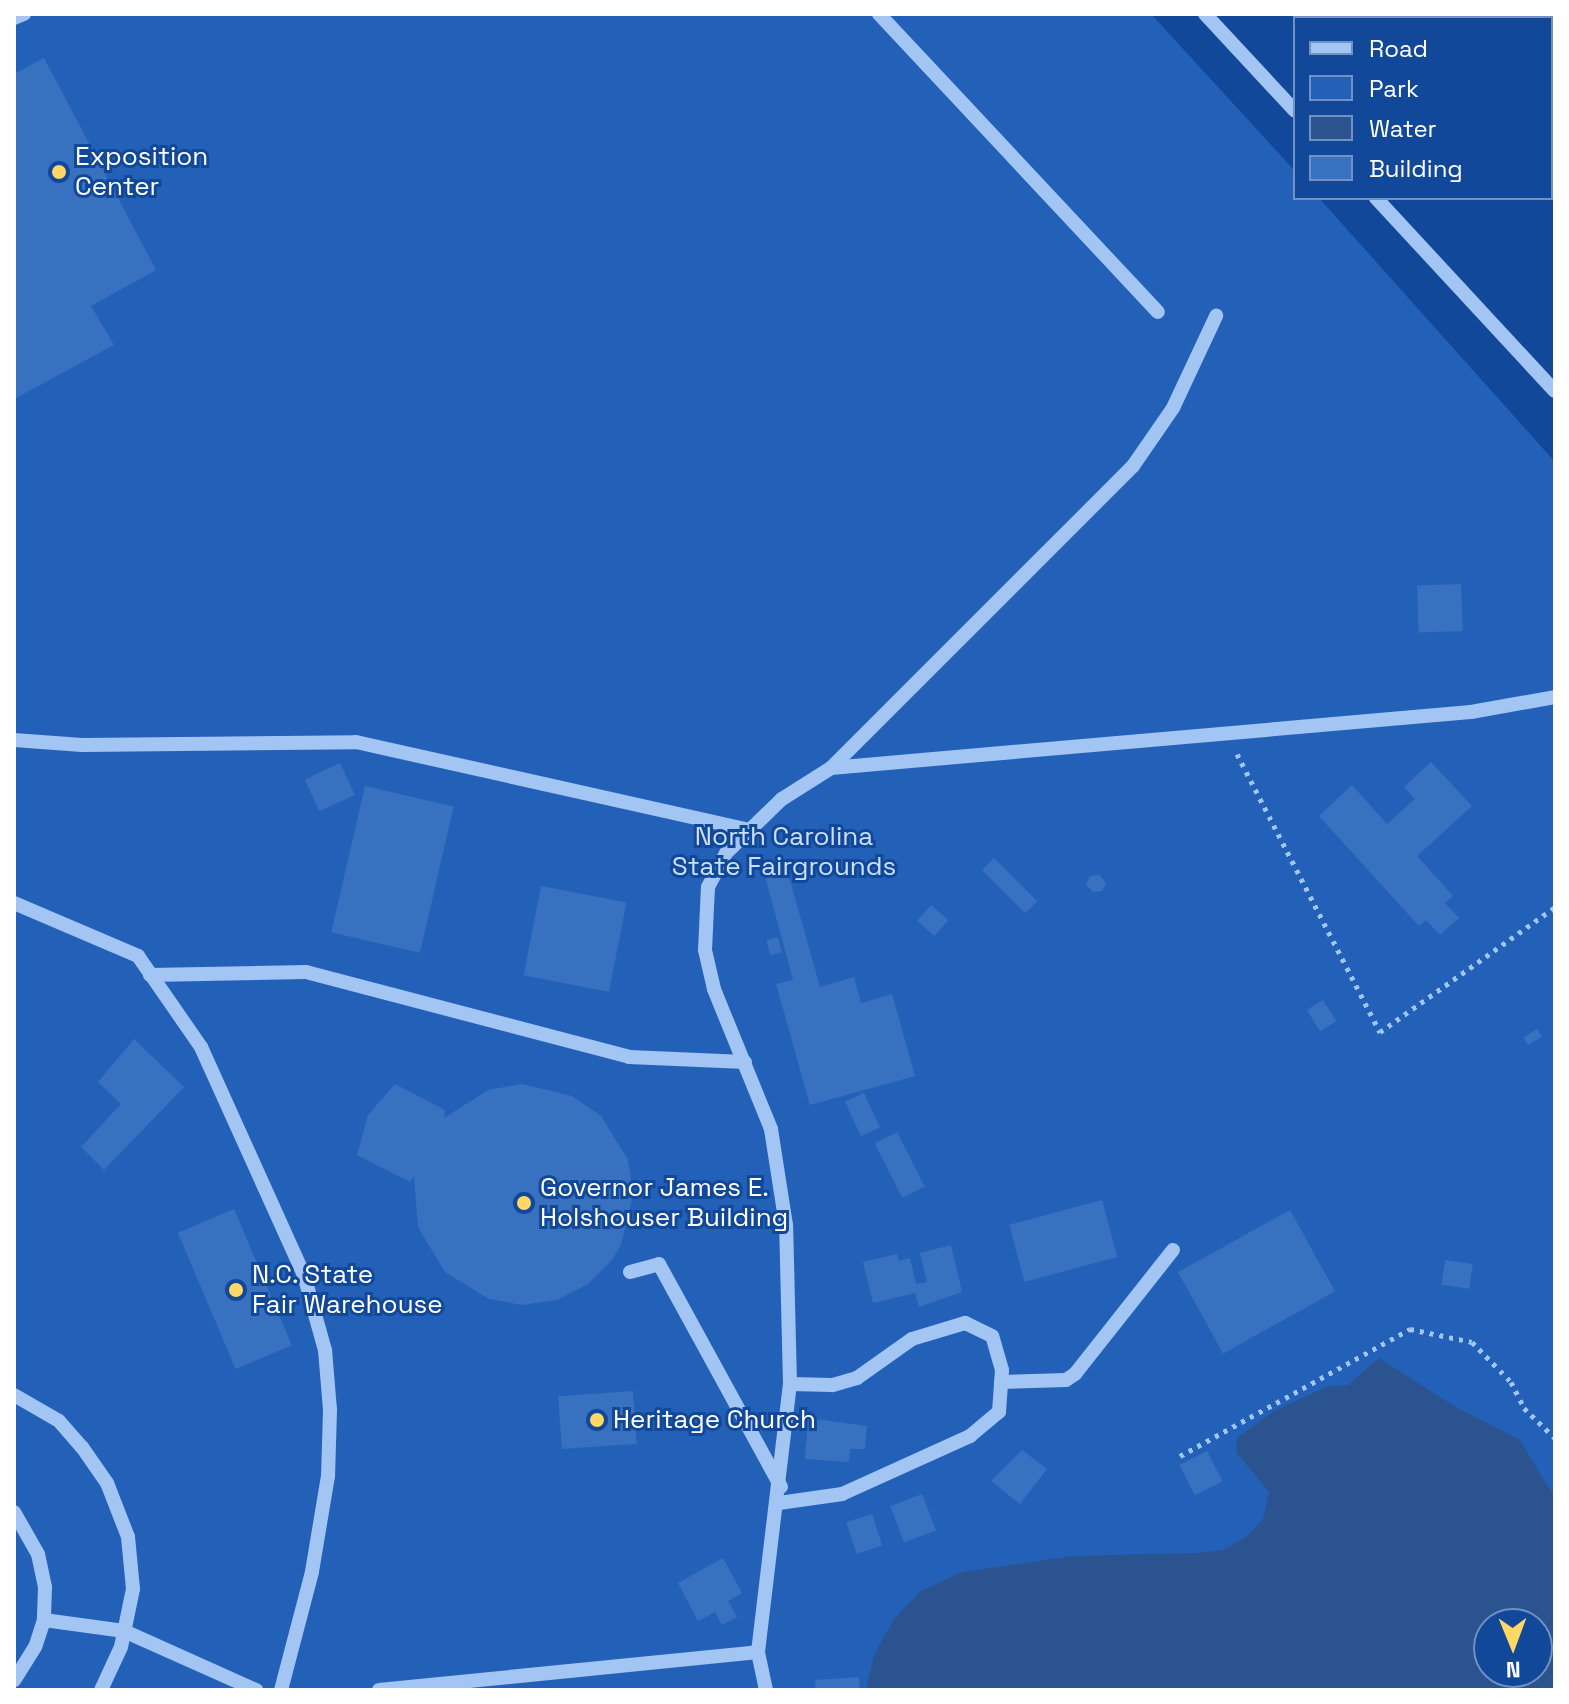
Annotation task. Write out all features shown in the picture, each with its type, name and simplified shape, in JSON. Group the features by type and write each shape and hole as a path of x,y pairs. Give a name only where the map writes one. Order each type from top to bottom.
{"street":[{"path":"14,18 24,14"},
{"path":"879,14 1158,312"},
{"path":"1205,14 1293,109"},
{"path":"1378,200 1555,391"},
{"path":"766,1690 758,1652 780,1495 790,1384 780,1167 757,1085 714,989 705,950 704,912 716,869 746,829 831,768 1133,466 1173,408 1216,316"},
{"path":"831,768 1471,712 1555,697"},
{"path":"14,740 82,745 356,742 746,829"},
{"path":"14,903 138,956 201,1047 304,1275 325,1350 328,1476 312,1572 281,1690"},
{"path":"150,975 306,972 629,1057 745,1062"},
{"path":"1001,1382 1066,1380 1075,1374 1173,1250"},
{"path":"630,1272 659,1264 780,1495"},
{"path":"780,1495 842,1494 970,1436 999,1412 1001,1382 992,1336 965,1323 912,1339 857,1378 832,1385 790,1384"},
{"path":"14,1395 59,1421 107,1483 128,1537 133,1589 124,1631 101,1690"},
{"path":"14,1512 38,1554 44,1620 35,1647 14,1680"},
{"path":"44,1620 124,1631 256,1690"},
{"path":"379,1690 758,1652"}],"path":[{"path":"1226,734 1380,1032 1555,907"},
{"path":"1180,1456 1372,1346 1410,1329 1472,1342 1511,1382 1524,1408 1555,1438"}],"green space":[{"name":"North Carolina State Fairgrounds","path":"14,14 1151,14 1293,169 1293,200 1321,200 1555,462 1555,1690 14,1690"}],"water":[{"path":"1379,1358 1454,1406 1520,1440 1555,1498 1555,1690 866,1690 874,1655 894,1619 921,1591 962,1572 1073,1556 1223,1550 1246,1537 1263,1519 1269,1492 1236,1452 1237,1438 1274,1411 1328,1386 1348,1385"}],"building":[{"path":"1400,14 1451,14 1423,16 1398,16"},
{"name":"Exposition Center","path":"44,58 156,270 91,306 114,345 14,399 14,74"},
{"path":"1461,584 1463,631 1419,633 1417,586"},
{"path":"1431,762 1472,806 1417,856 1453,896 1445,903 1459,918 1440,935 1426,920 1419,926 1319,816 1352,785 1387,824 1415,799 1404,787"},
{"path":"340,763 355,795 319,811 305,779"},
{"path":"365,786 454,806 420,953 331,932"},
{"path":"994,858 1037,901 1025,913 982,870"},
{"path":"784,859 820,987 854,977 861,1003 892,994 915,1076 810,1105 776,984 793,980 762,865"},
{"path":"1100,875 1106,883 1102,891 1093,892 1086,884 1090,876"},
{"path":"541,886 626,903 609,992 524,975"},
{"path":"931,905 948,920 935,936 917,921"},
{"path":"778,937 782,953 770,955 766,940"},
{"path":"1323,1000 1336,1021 1320,1031 1307,1010"},
{"path":"1537,1029 1542,1037 1528,1045 1523,1037"},
{"path":"134,1039 184,1087 104,1170 81,1147 121,1104 98,1082"},
{"name":"Governor James E. Holshouser Building","path":"395,1084 445,1110 444,1118 488,1090 522,1084 572,1096 601,1116 628,1160 633,1194 621,1245 612,1260 588,1284 557,1300 522,1305 489,1299 445,1272 418,1227 414,1176 410,1182 357,1155 368,1115"},
{"path":"864,1093 880,1127 861,1136 845,1102"},
{"path":"897,1132 925,1186 902,1198 875,1143"},
{"path":"1102,1200 1117,1257 1025,1282 1009,1225"},
{"name":"N.C. State Fair Warehouse","path":"234,1209 292,1345 236,1369 178,1233"},
{"path":"1290,1210 1335,1291 1223,1353 1178,1272"},
{"path":"951,1245 962,1292 919,1307 915,1293 873,1303 863,1262 897,1254 899,1261 910,1258 916,1284 927,1282 920,1253"},
{"path":"1445,1260 1473,1264 1469,1289 1442,1285"},
{"name":"Heritage Church","path":"633,1391 637,1444 562,1449 558,1396"},
{"path":"808,1418 867,1426 865,1449 850,1449 849,1462 805,1459"},
{"path":"1022,1450 1047,1469 1020,1504 991,1481"},
{"path":"1207,1451 1222,1481 1195,1495 1179,1465"},
{"path":"922,1494 936,1530 904,1543 890,1506"},
{"path":"872,1514 882,1545 857,1554 846,1522"},
{"path":"723,1558 742,1593 728,1601 737,1617 722,1625 715,1612 698,1621 678,1583"},
{"path":"859,1677 860,1690 816,1690 815,1680"}],"place":[{"name":"Exposition Center","path":"59,172"},
{"name":"Governor James E. Holshouser Building","path":"524,1203"},
{"name":"N.C. State Fair Warehouse","path":"236,1290"},
{"name":"Heritage Church","path":"597,1420"}]}
